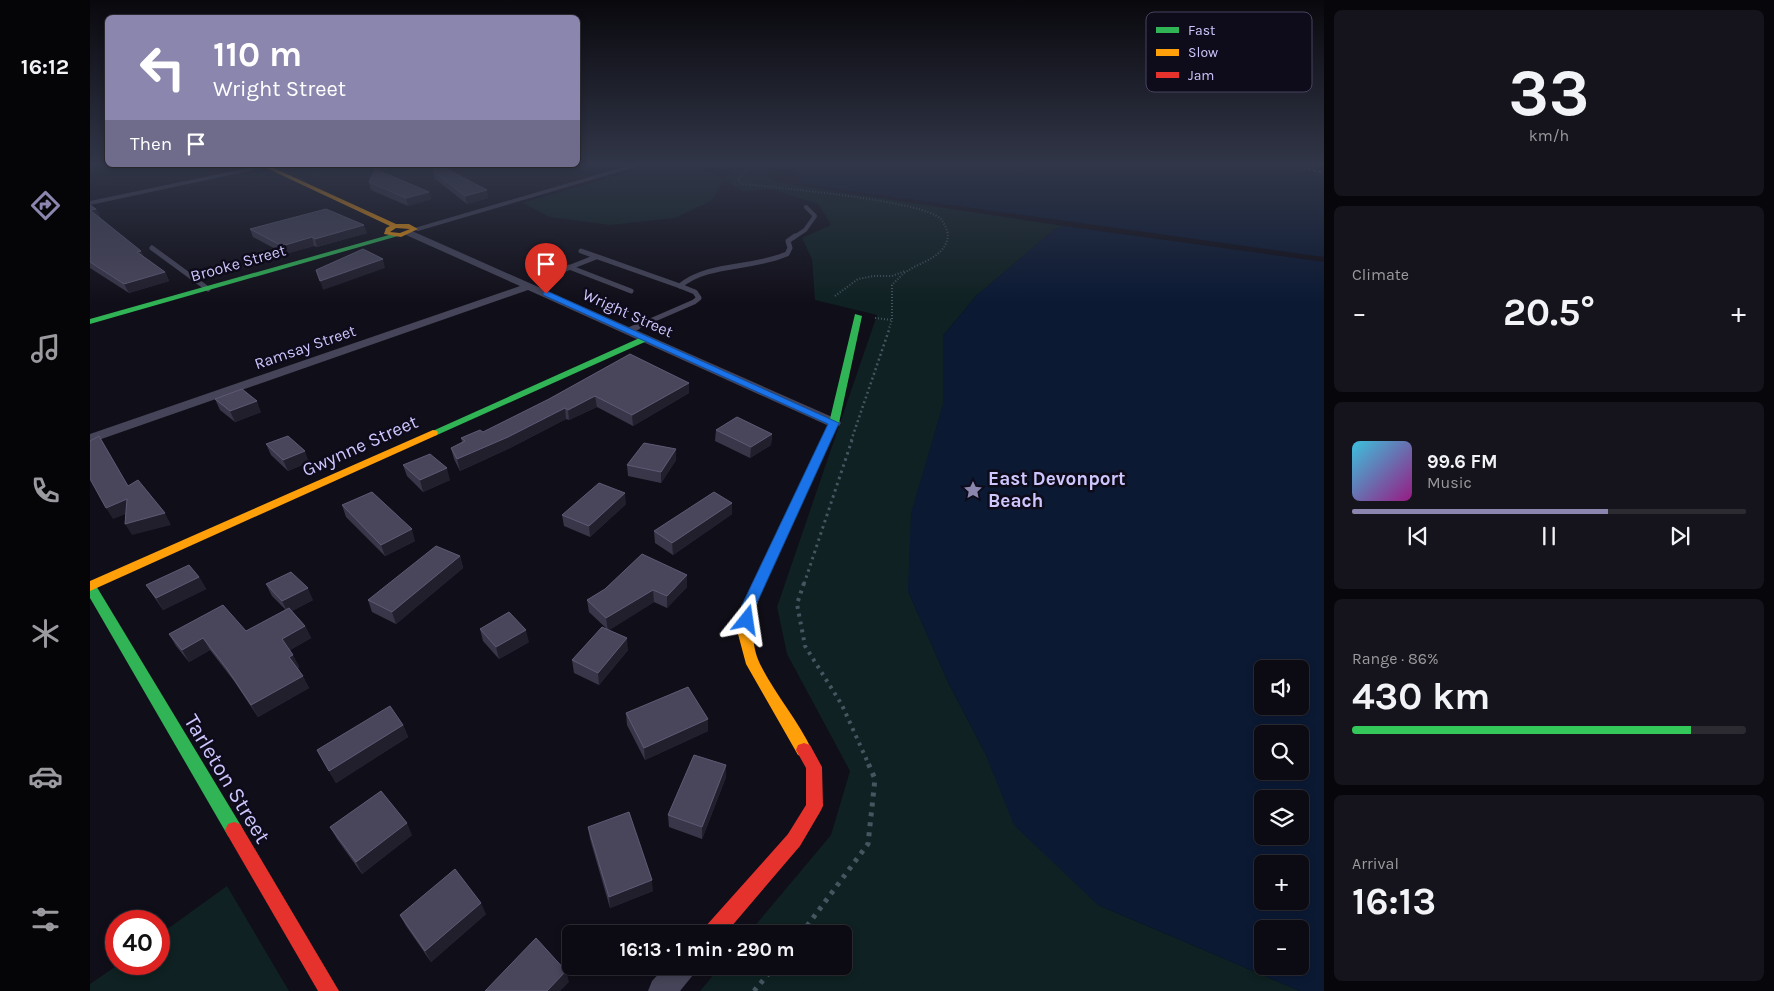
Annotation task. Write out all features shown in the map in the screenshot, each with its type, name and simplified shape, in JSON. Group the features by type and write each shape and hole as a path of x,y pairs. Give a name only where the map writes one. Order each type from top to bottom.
{"street":[{"path":"357,211 396,231 409,226 412,231 481,211"},
{"name":"Brooke Street","path":"90,322 208,289 396,231"},
{"name":"Wright Street","path":"412,231 627,331 834,423"},
{"name":"Ramsay Street","path":"90,439 530,286"},
{"path":"720,925 794,840 814,806 814,767 753,664 745,634 749,605 834,423 858,316"},
{"name":"Gwynne Street","path":"90,587 644,338"},
{"name":"Tarleton Street","path":"90,587 329,991"},
{"path":"662,991 676,975"}],"lane":[{"path":"680,286 694,277 761,263 787,254 790,248 788,241 805,230 813,222 815,216 810,211"},
{"path":"152,248 208,289"},
{"path":"581,252 680,286 694,292 699,298 694,302 627,331"},
{"path":"548,276 596,257"},
{"path":"569,267 632,291"}],"path":[{"path":"835,296 858,279 874,276 892,276 935,257 943,247 948,236 946,225 940,218 922,211"},
{"path":"808,925 868,844 875,779 842,705 805,646 797,604 892,320 892,285 908,270"},
{"path":"754,991 767,975"}],"shaded area":[{"path":"538,211 689,211 675,218 610,225 549,217"},
{"path":"822,211 967,211 1064,226 1055,229 976,296 943,336 943,405 928,457 908,591 948,682 985,753 1098,905 1254,971 1254,975 1262,975 1300,991 700,991 713,975 852,975 852,925 756,925 831,835 850,771 787,654 777,607 877,315 815,300 812,259 802,238 831,225"},
{"path":"227,886 289,991 90,991 90,984 105,974 170,975 170,927"}],"water":[{"path":"996,211 1324,211 1324,257"},
{"path":"1064,226 1324,262 1324,991 1300,991 1262,975 1309,975 1309,920 1254,920 1254,971 1098,905 1014,825 985,753 948,682 908,591 911,513 943,405 943,336 976,296 1055,229"}],"building":[{"path":"90,211 92,211 141,251 137,252 165,272 124,284 90,262"},
{"path":"317,211 331,211 364,225 282,246 250,229"},
{"path":"363,249 383,259 320,281 316,270"},
{"path":"630,354 689,383 632,415 595,396 568,410 565,408 508,437 457,459 451,448 465,441 461,438 480,430 483,432 549,399"},
{"path":"242,389 257,401 230,411 215,399"},
{"path":"737,417 772,434 751,447 716,430"},
{"path":"99,436 128,486 138,480 165,513 125,524 127,499 106,508 90,479 90,441"},
{"path":"288,436 305,451 283,460 266,444"},
{"path":"644,443 676,449 661,472 627,465"},
{"path":"430,454 447,468 420,480 403,465"},
{"path":"599,483 625,493 589,526 562,515"},
{"path":"372,492 412,529 381,545 342,505"},
{"path":"714,492 732,503 672,543 654,531"},
{"path":"436,546 460,556 392,612 368,600"},
{"path":"642,554 687,575 667,596 653,590 606,618 587,600 605,589"},
{"path":"189,565 199,577 156,598 146,585"},
{"path":"291,572 308,588 282,601 266,584"},
{"path":"223,605 246,631 289,608 305,626 282,639 293,655 289,657 303,676 251,705 203,638 182,650 169,634"},
{"path":"509,612 526,630 496,647 480,629"},
{"path":"602,627 627,638 598,673 572,660"},
{"path":"688,687 708,719 644,748 626,713"},
{"path":"390,706 403,725 329,771 317,750"},
{"path":"694,755 726,765 702,827 668,815"},
{"path":"381,791 407,823 356,862 330,827"},
{"path":"629,812 652,880 609,897 588,827"},
{"path":"455,869 481,903 425,951 400,915"},
{"path":"536,938 562,967 562,975 547,991 485,991"}],"traffic: fast":[{"path":"90,322 396,235"},
{"path":"787,523 834,423 858,316"},
{"path":"433,433 644,339"},
{"path":"90,587 234,830"}],"traffic: slow":[{"path":"363,211 395,226"},
{"path":"395,226 409,226 415,229 401,235 386,233 388,229 395,226"},
{"path":"90,586 433,433"},
{"path":"787,523 749,605 745,634 753,664 804,750"}],"traffic: jam":[{"path":"720,925 794,840 814,806 814,767 804,750"},
{"path":"234,830 329,991"}],"place":[{"name":"East Devonport Beach","path":"973,490"}],"route":[{"path":"546,294 834,423 749,605 747,620"}]}
